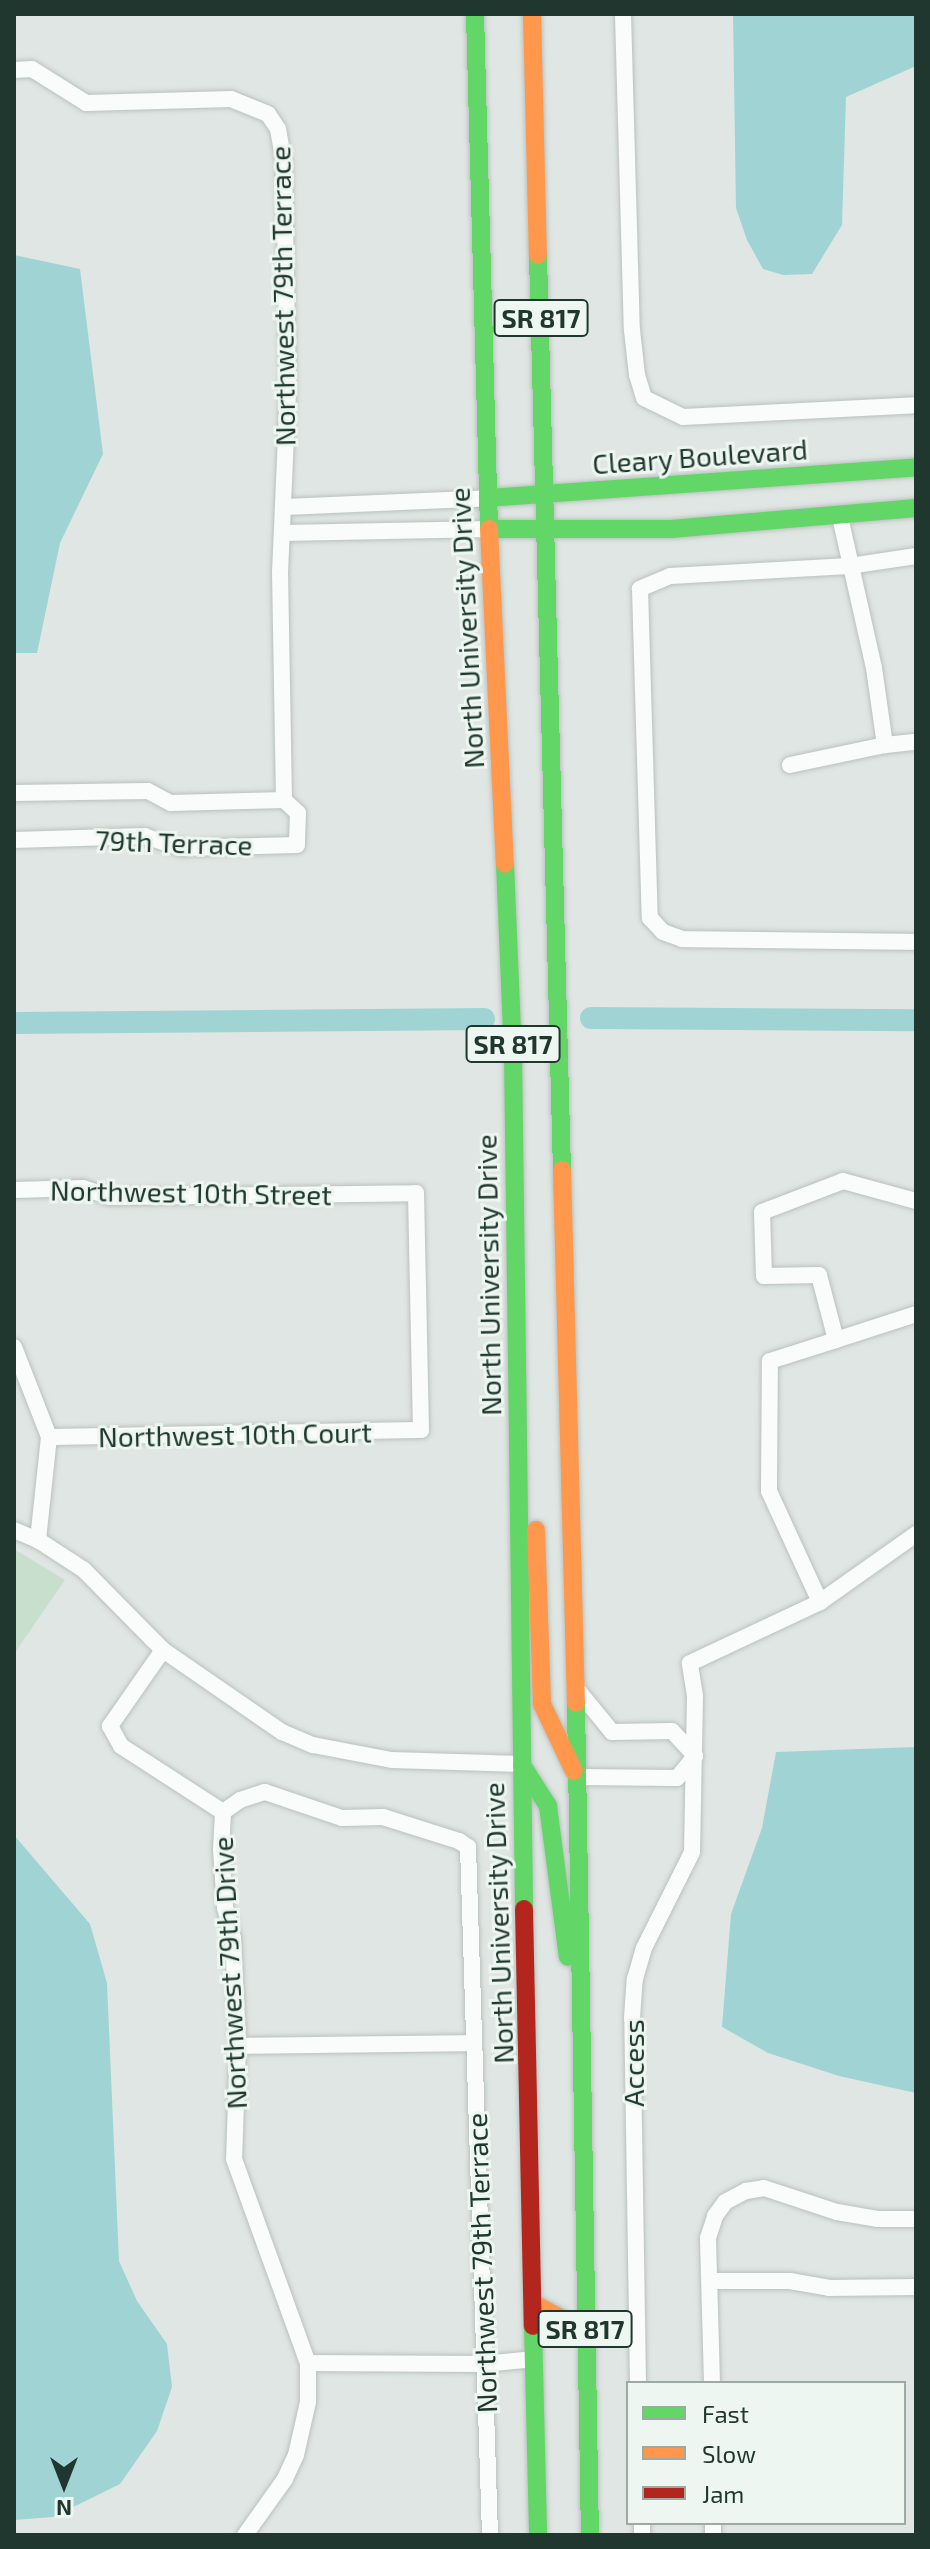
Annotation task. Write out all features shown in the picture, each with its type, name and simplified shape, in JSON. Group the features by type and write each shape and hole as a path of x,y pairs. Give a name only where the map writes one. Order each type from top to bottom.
{"main road":[{"name":"North University Drive","path":"475,14 488,498 513,1053 521,1764 538,2535"},
{"name":"SR 817","path":"532,14 584,2026 585,2331 590,2535"},
{"name":"Cleary Boulevard","path":"488,498 916,467"},
{"path":"490,529 671,529 840,517 916,508"},
{"path":"517,1419 532,1439 542,1704 578,1777"},
{"path":"521,1764 548,1806 573,1992 584,2026"},
{"path":"534,2304 585,2331"}],"street":[{"path":"623,14 632,330 637,375 644,398 683,417 916,405"},
{"name":"Northwest 79th Terrace","path":"14,70 32,69 86,103 231,99 268,114 278,129 284,163 288,390 280,571 284,800"},
{"path":"285,507 488,498"},
{"path":"840,517 874,668 885,745"},
{"path":"283,533 490,529"},
{"path":"916,556 849,566 670,576 650,582 640,589 650,918 663,932 682,939 916,942"},
{"path":"790,765 885,745 916,742"},
{"name":"79th Terrace","path":"14,793 148,791 171,803 284,800 298,813 297,845 181,848 145,836 14,840"},
{"path":"836,1340 819,1275 764,1276 762,1212 843,1181 916,1201"},
{"name":"Northwest 10th Street","path":"14,1190 83,1188 110,1197 416,1193 421,1430"},
{"path":"916,1314 770,1361 769,1491 820,1602 916,1534"},
{"path":"14,1347 49,1437 38,1540"},
{"name":"Northwest 10th Court","path":"49,1437 421,1430"},
{"path":"14,1530 38,1540 84,1570 163,1650 254,1715 313,1745 392,1760 521,1764"},
{"name":"Access","path":"638,2381 633,2005 635,1979 644,1948 692,1852 695,1756 690,1663 820,1602"},
{"path":"163,1650 110,1726 121,1746 223,1812"},
{"path":"576,1688 612,1732 672,1731 695,1756 677,1778 578,1777"},
{"name":"Northwest 79th Terrace","path":"223,1812 240,1800 265,1792 342,1818 383,1817 459,1841 468,1847 490,2535"},
{"name":"Northwest 79th Drive","path":"223,1812 221,1849 225,1907 233,1938 238,2046 234,2159 308,2363 308,2402 296,2455 285,2479 245,2535"},
{"path":"238,2046 474,2043"},
{"path":"712,2381 708,2238 715,2216 725,2202 746,2191 764,2188 837,2212 878,2219 916,2219"},
{"path":"710,2281 790,2281 829,2288 916,2287"},
{"path":"308,2363 483,2364 535,2359"}],"green space":[{"path":"14,1549 65,1580 14,1654"}],"water":[{"path":"733,14 916,14 916,66 846,97 842,225 812,274 783,275 763,269 747,240 736,208"},
{"path":"14,255 80,269 103,454 60,543 37,653 14,653"},
{"path":"916,1747 916,2093 839,2076 768,2053 722,2027 731,1914 762,1828 776,1752"},
{"path":"14,1835 90,1924 107,1983 119,2261 137,2301 167,2344 172,2387 157,2431 120,2484 53,2517 14,2520"}],"waterway":[{"path":"591,1018 916,1020"},
{"path":"14,1023 484,1019"}],"traffic: fast":[{"path":"475,14 489,529"},
{"path":"538,255 562,1170"},
{"path":"488,498 916,467"},
{"path":"490,529 671,529 916,508"},
{"path":"505,864 513,1053 524,1909"},
{"path":"576,1703 590,2535"},
{"path":"522,1765 548,1806 568,1957"},
{"path":"533,2326 538,2535"}],"traffic: slow":[{"path":"532,14 538,255"},
{"path":"489,529 505,864"},
{"path":"562,1170 576,1703"},
{"path":"536,1530 542,1704 574,1771"},
{"path":"534,2304 585,2331"}],"traffic: jam":[{"path":"524,1909 533,2326"}]}
